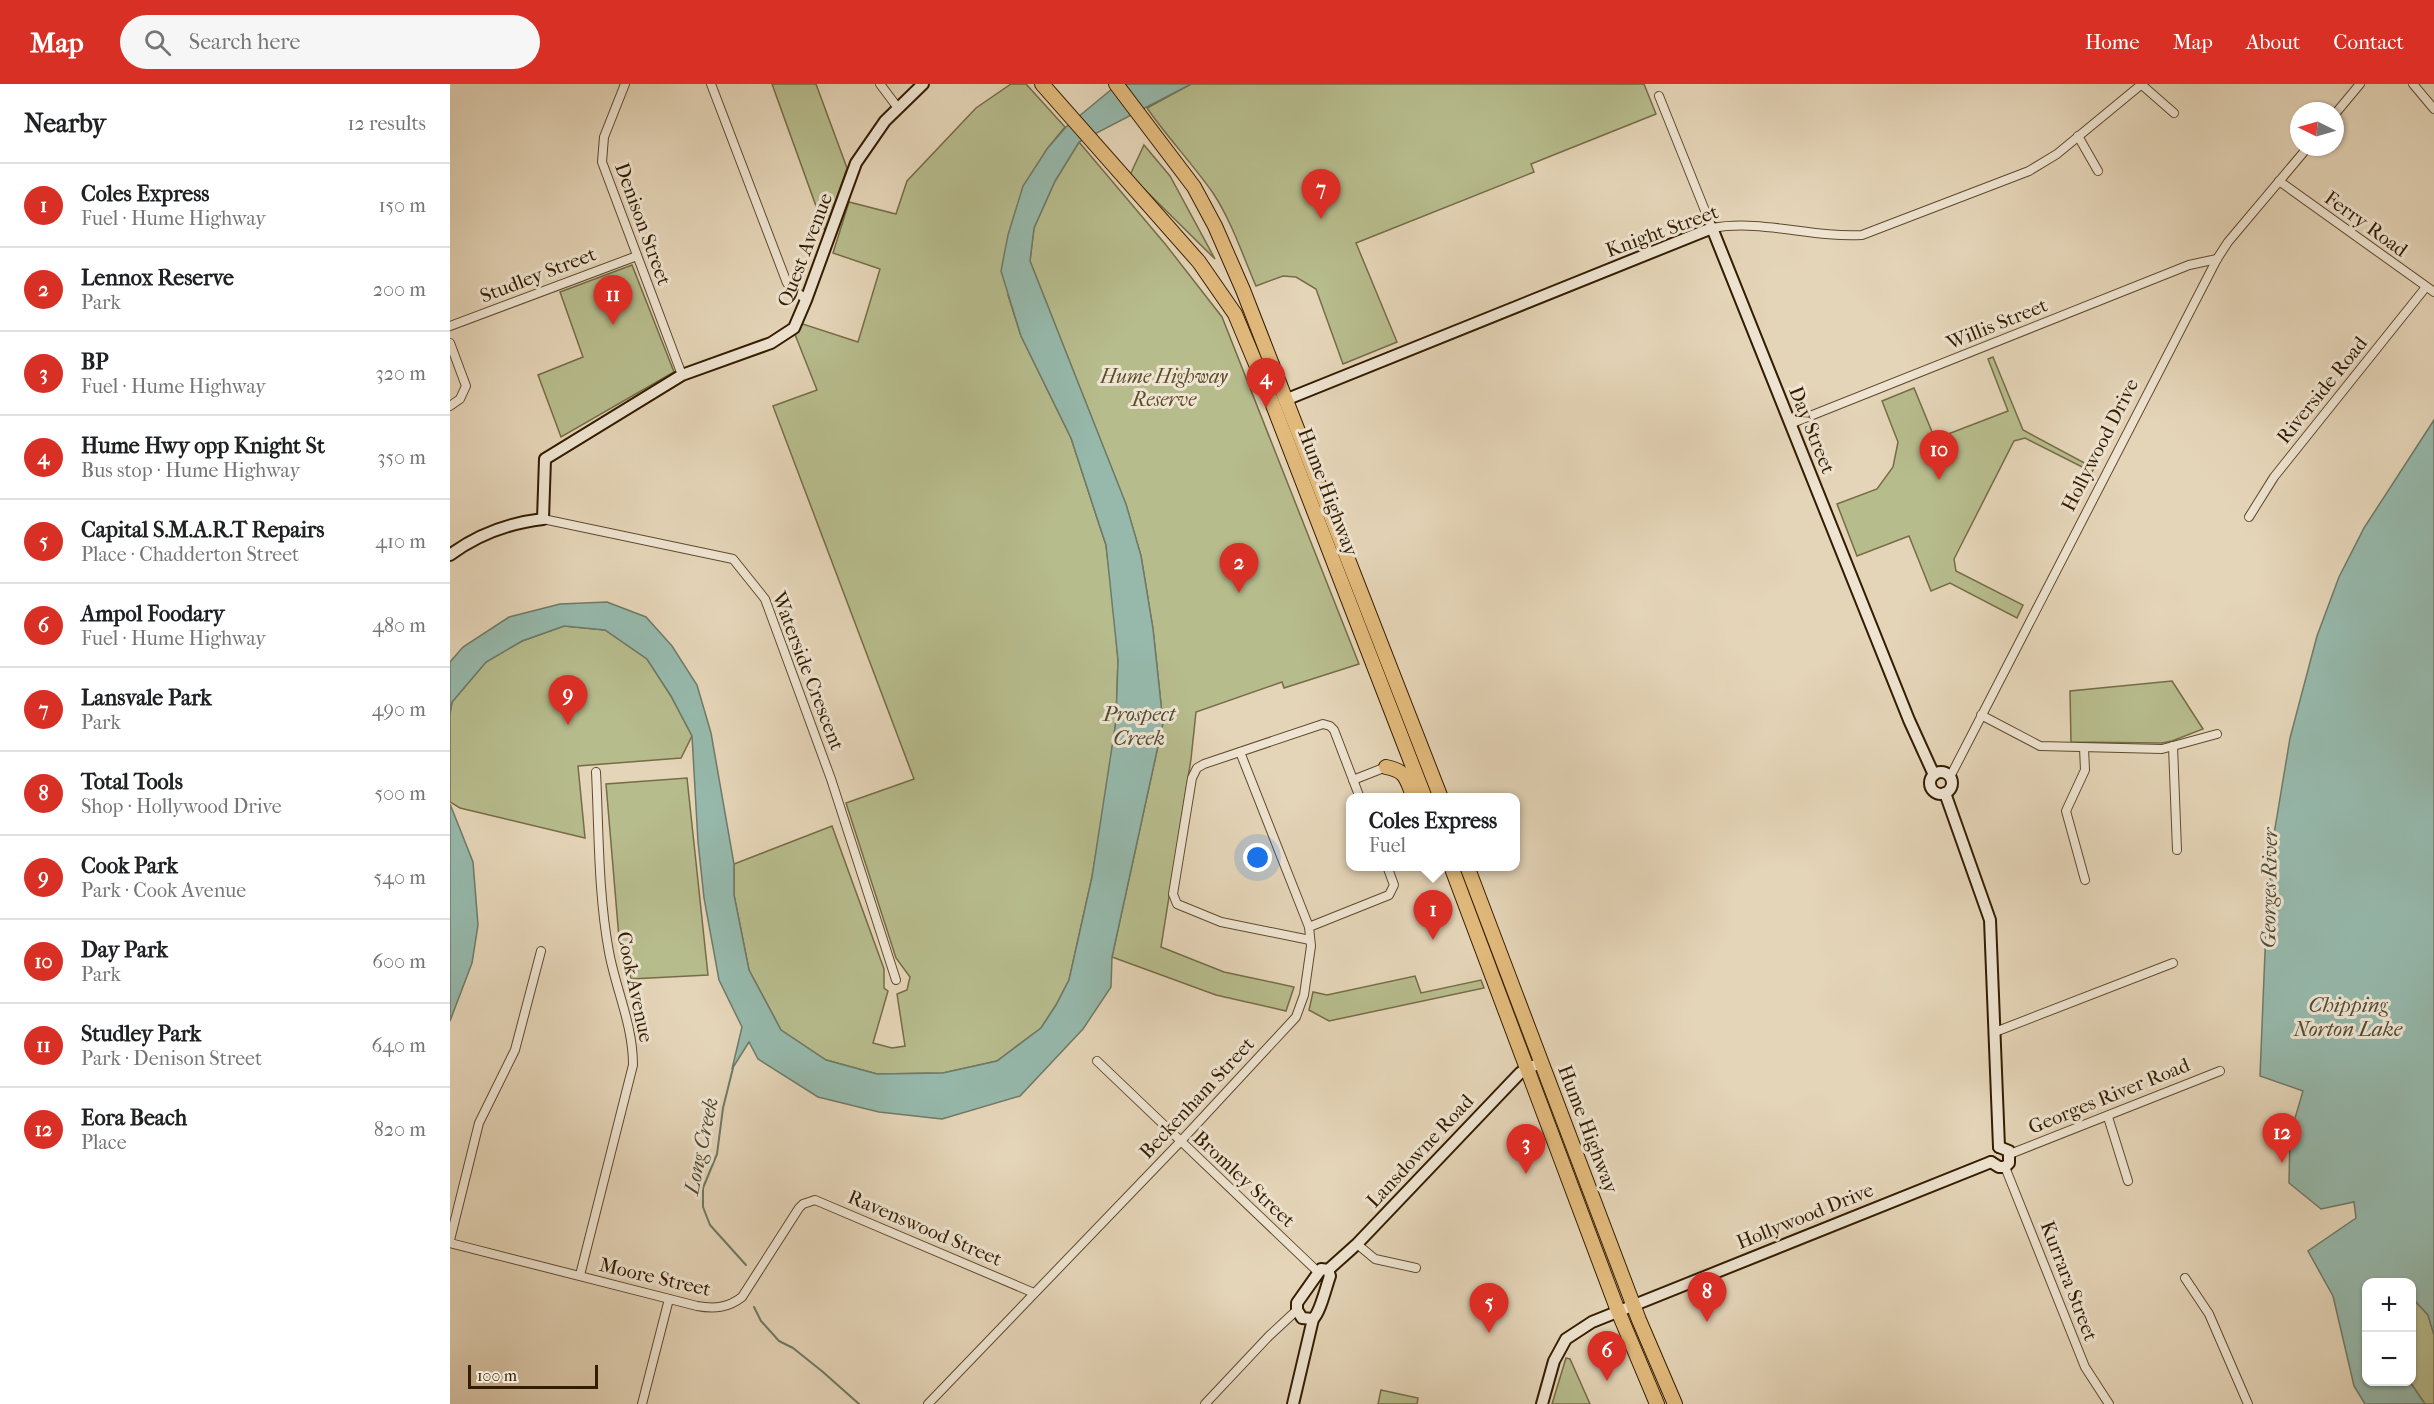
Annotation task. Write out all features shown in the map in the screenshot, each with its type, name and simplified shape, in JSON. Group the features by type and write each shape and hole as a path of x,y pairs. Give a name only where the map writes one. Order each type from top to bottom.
{"highway":[{"name":"Hume Highway","path":"1042,84 1199,262 1235,314 1277,415 1423,793"},
{"name":"Hume Highway","path":"1116,84 1194,187 1215,226 1439,793"},
{"path":"1386,767 1398,755 1403,741"},
{"path":"1386,767 1404,773 1412,793"},
{"name":"Hume Highway","path":"1453,871 1618,1311 1656,1404"},
{"name":"Hume Highway","path":"1469,871 1633,1304 1675,1404"}],"street":[{"name":"Denison Street","path":"625,84 604,137 601,153 605,171 682,375"},
{"path":"711,84 787,283 806,300"},
{"path":"880,84 898,108"},
{"name":"Quest Avenue","path":"543,519 545,459 682,375 771,343 794,328 856,163 885,121 923,84"},
{"path":"2142,84 2174,112"},
{"name":"Knight Street","path":"1285,400 1712,228 1735,224 1837,236 1862,235 2029,171 2057,154 2142,84"},
{"path":"2344,103 2360,84"},
{"path":"2413,84 2434,109"},
{"name":"Day Street","path":"1659,96 1909,720 1934,775"},
{"path":"2078,136 2098,171"},
{"name":"Hollywood Drive","path":"1950,777 2217,260 2228,242 2301,156"},
{"name":"Ferry Road","path":"2279,182 2434,292"},
{"name":"Studley Street","path":"450,326 637,256"},
{"name":"Willis Street","path":"1790,424 2189,264 2217,260"},
{"name":"Riverside Road","path":"2249,517 2274,477 2426,287"},
{"path":"450,343 466,386 460,399 450,406"},
{"name":"Waterside Crescent","path":"450,555 468,541 515,523 543,519 733,559 765,599 831,779 896,980"},
{"path":"1981,715 2040,746 2162,749 2217,734"},
{"path":"1310,940 1221,922 1177,904 1173,894 1192,778 1197,768 1204,764 1323,724 1334,730 1358,793"},
{"path":"2173,746 2177,850"},
{"path":"2084,748 2085,770 2066,811 2085,880"},
{"name":"Beckenham Street","path":"928,1404 1180,1142 1296,1017 1304,995 1311,946 1309,927 1240,752"},
{"path":"1353,780 1386,767"},
{"name":"Cook Avenue","path":"580,1275 633,1065 631,1032 609,953 604,917 596,772"},
{"path":"1941,772 1950,777 1952,786 1945,793 1938,793 1932,789 1931,782 1934,775 1941,772"},
{"path":"1945,793 1990,920 1999,1147"},
{"path":"1309,927 1389,895 1394,885 1389,871"},
{"path":"450,1242 479,1123 515,1050 541,951"},
{"path":"1995,1032 2173,963"},
{"name":"Bromley Street","path":"1097,1061 1239,1198 1323,1271"},
{"name":"Lansdowne Road","path":"1297,1310 1298,1300 1323,1271 1357,1244 1505,1088 1527,1068 1542,1063"},
{"name":"Georges River Road","path":"2010,1154 2220,1071"},
{"path":"2108,1117 2128,1181"},
{"path":"1999,1147 2007,1149 2010,1154 2011,1160 2005,1167 1999,1167 1991,1162 1991,1153 1999,1147"},
{"name":"Hollywood Drive","path":"1542,1404 1554,1361 1566,1339 1592,1322 1991,1162"},
{"name":"Kurrara Street","path":"2005,1167 2081,1358 2109,1404"},
{"name":"Ravenswood Street","path":"803,1204 815,1200 822,1202 1034,1293"},
{"name":"Moore Street","path":"450,1242 706,1308 724,1307 736,1302 748,1289 803,1204"},
{"path":"1357,1244 1375,1258 1416,1268"},
{"path":"1293,1404 1313,1318 1319,1312 1322,1296 1330,1276 1323,1271"},
{"path":"2185,1278 2209,1314 2247,1404"},
{"path":"642,1404 669,1299"},
{"path":"1205,1404 1269,1336 1297,1310 1302,1317 1313,1318"}],"green space":[{"path":"772,84 816,84 847,168 825,231"},
{"path":"1011,84 1026,84 1065,127 1047,149 1038,165 1008,295 1021,336 1071,438 1106,545 1118,660 1116,721 1092,877 1069,980 1041,1028 997,1061 943,1073 877,1074 826,1060 781,1030 749,970 734,895 734,864 832,826 884,969 884,988 888,991 873,1043 892,1048 905,1046 897,994 907,990 910,977 896,958 846,803 914,779 773,406 817,390 794,332 803,324 858,342 880,269 833,253 849,202 896,214 907,181 976,108"},
{"path":"1191,84 1644,84 1656,114 1531,164 1534,172 1356,243 1397,342 1343,364 1316,289 1296,277 1283,276 1256,286 1231,226 1213,193 1147,108"},
{"name":"Hume Highway Reserve","path":"1079,142 1166,245 1222,317 1359,664 1284,688 1282,682 1196,712 1191,759 1161,947 1224,972 1294,987 1286,1011 1216,995 1112,957 1163,723 1153,629 1141,556 1126,505 1030,261 1034,228 1055,181"},
{"path":"1144,145 1170,176 1215,259 1130,175"},
{"path":"632,265 674,372 561,437 538,375 583,357 560,292"},
{"path":"1993,357 2023,430 2094,468 2092,472 2025,438 2014,441 1954,559 1956,571 2023,605 2017,618 1950,583 1931,591 1909,536 1857,556 1837,504 1877,489 1893,467 1898,442 1882,401 1914,388 1935,439 2008,411 1988,359"},
{"path":"564,626 605,630 647,659 671,696 692,736 681,758 578,766 585,838 460,808 450,802 452,702 486,662 522,641"},
{"path":"2172,681 2203,729 2162,743 2071,742 2070,691"},
{"path":"687,778 708,975 631,979 619,938 606,784"},
{"path":"1415,976 1421,993 1481,980 1484,988 1329,1021 1309,1010 1313,992 1327,995"},
{"path":"2416,1302 2428,1315 2434,1335 2434,1404 2425,1404 2413,1386 2416,1386"},
{"path":"1566,1358 1570,1359 1590,1404 1552,1404"},
{"path":"1381,1390 1418,1398 1417,1404 1378,1404"}],"water":[{"name":"Prospect Creek","path":"1118,84 1191,84 1079,142 1055,181 1034,228 1030,261 1126,504 1141,556 1153,629 1163,723 1112,957 1111,987 1083,1029 1020,1096 942,1119 879,1112 818,1097 758,1059 749,1042 732,1069 742,1027 719,980 704,898 698,842 692,736 671,696 647,659 605,630 564,626 522,641 486,662 452,702 450,714 450,662 463,647 509,617 560,604 607,602 646,617 672,646 697,685 711,733 734,864 734,895 749,970 781,1030 826,1060 877,1074 943,1073 997,1061 1041,1028 1069,980 1092,877 1116,721 1118,660 1106,545 1071,438 1021,336 1001,271 1008,235 1023,186 1047,149 1066,127"},
{"name":"Chipping Norton Lake","path":"2434,420 2434,1335 2428,1315 2416,1302 2416,1278 2362,1278 2362,1386 2413,1386 2425,1404 2365,1404 2354,1386 2333,1296 2308,1251 2356,1218 2354,1202 2321,1209 2289,1183 2290,1135 2303,1091 2260,1076 2266,927 2274,834 2290,738 2317,636 2339,577 2364,528"},
{"path":"450,804 473,862 478,925 472,963 450,1021"}],"waterway":[{"name":"Long Creek","path":"733,1068 723,1108 717,1154 703,1188 703,1207 710,1225 746,1265"},
{"name":"Long Creek","path":"754,1307 761,1321 779,1341 793,1348 859,1404"}],"place":[{"name":"Lansvale Park","path":"1321,219"},
{"name":"Studley Park","path":"613,325"},
{"name":"Hume Hwy opp Knight St","path":"1266,408"},
{"name":"Day Park","path":"1939,480"},
{"name":"Lennox Reserve","path":"1239,593"},
{"name":"Cook Park","path":"568,725"},
{"name":"Coles Express","path":"1433,940"},
{"name":"Eora Beach","path":"2282,1163"},
{"name":"BP","path":"1526,1174"},
{"name":"Total Tools","path":"1707,1322"},
{"name":"Capital S.M.A.R.T Repairs","path":"1489,1333"},
{"name":"Ampol Foodary","path":"1607,1381"}],"water label":[{"name":"Georges River","path":"2269,888"}]}
